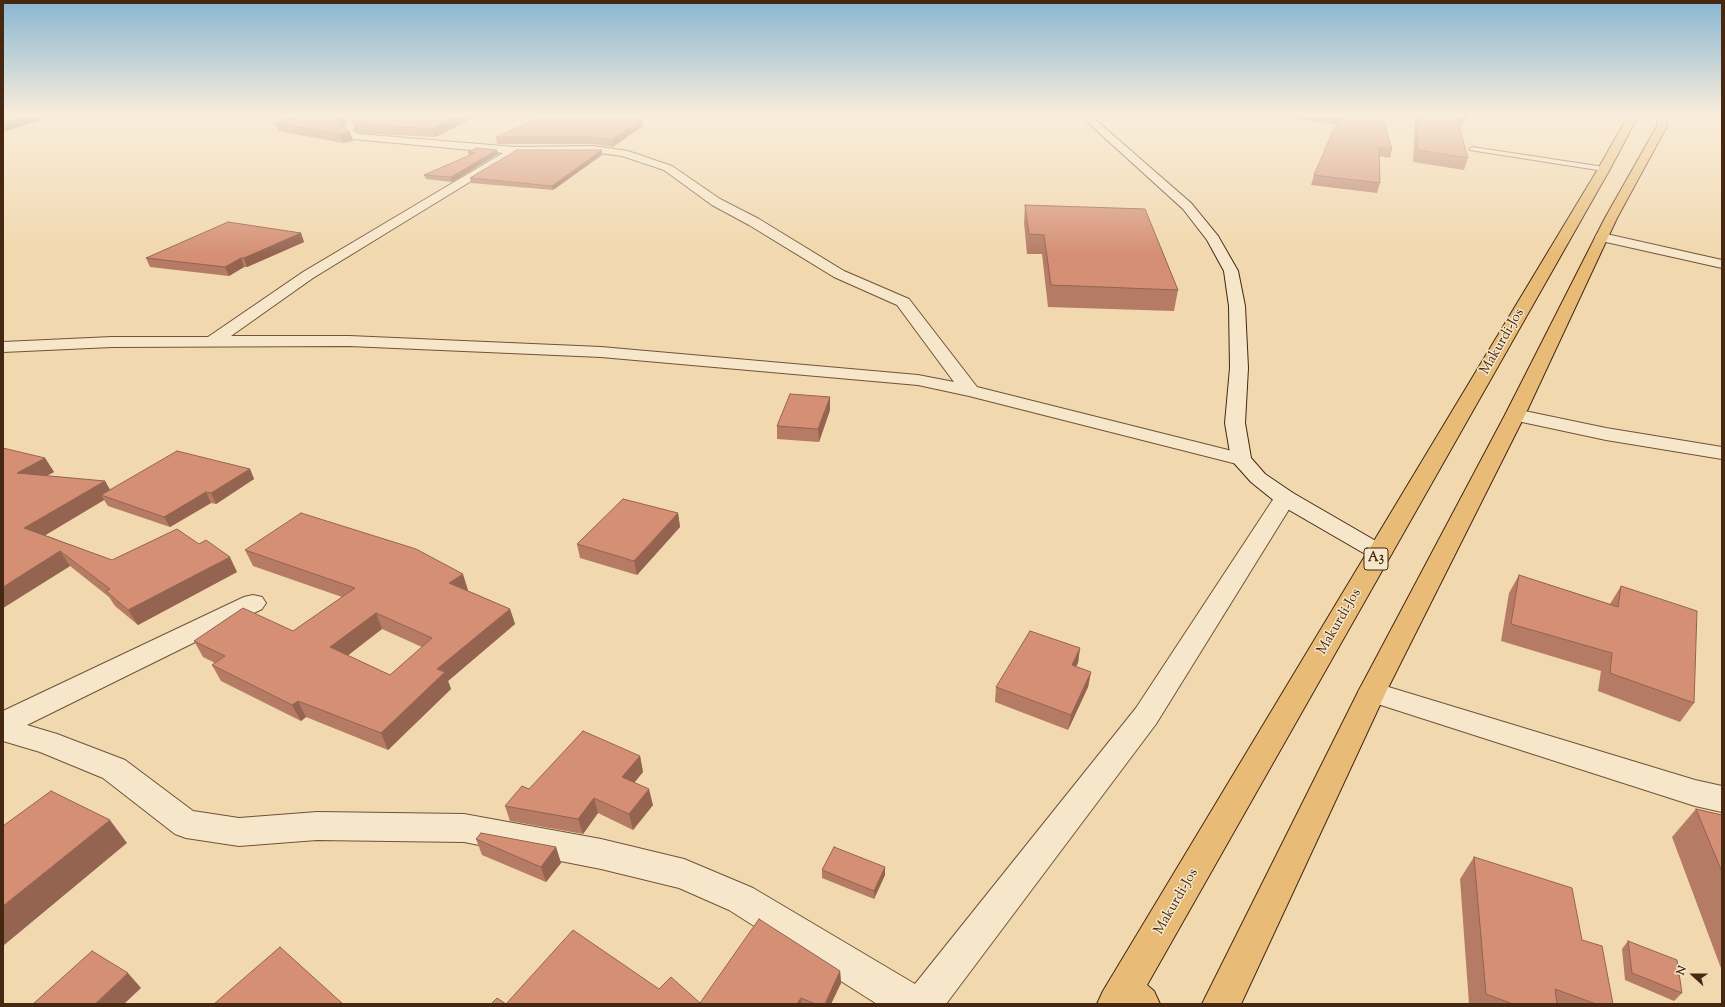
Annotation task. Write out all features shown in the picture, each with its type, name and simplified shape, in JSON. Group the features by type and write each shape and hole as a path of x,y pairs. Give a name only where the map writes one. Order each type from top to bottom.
{"highway":[{"name":"Makurdi-Jos","path":"1127,1000 1380,553 1609,161"},
{"path":"1221,1004 1372,692 1515,415 1602,237 1643,161"}],"street":[{"path":"213,341 308,275 497,161"},
{"path":"649,161 668,168 716,202 754,222 839,274 903,302 970,391"},
{"path":"1136,161 1187,206 1213,239 1231,271 1237,306 1239,368 1235,423 1241,459 1258,478 1285,498 1380,553"},
{"path":"1602,237 1722,264"},
{"path":"3,347 112,342 349,341 601,352 918,380 970,391 1241,459"},
{"path":"1515,415 1606,434 1722,453"},
{"path":"923,1004 1146,716 1285,498"},
{"path":"3,724 253,603"},
{"path":"1372,692 1695,793 1722,799"},
{"path":"3,730 47,742 114,769 186,824 239,832 317,826 464,828 601,854 684,874 741,899 912,1004"}],"lane":[{"path":"1551,161 1604,169"}],"building":[{"path":"456,161 478,161 451,177 424,175"},
{"path":"499,161 587,161 552,186 470,178"},
{"path":"1320,161 1379,161 1380,183 1314,175"},
{"path":"1025,205 1145,209 1178,290 1051,285 1044,235 1029,234"},
{"path":"228,222 301,233 241,258 225,267 146,258"},
{"path":"790,394 830,397 818,429 777,426"},
{"path":"3,448 45,458 17,473 105,481 24,528 112,560 177,529 199,544 206,540 230,557 128,610 106,591 110,589 60,551 3,587"},
{"path":"177,451 250,469 211,493 206,492 164,517 101,495"},
{"path":"623,499 678,513 634,561 577,544"},
{"path":"301,513 416,549 463,574 449,583 510,609 437,669 445,672 381,733 298,701 292,705 212,665 225,656 194,641 243,608 293,631 355,588 245,550","holes":["376,613 432,638 390,675 330,647"]},
{"path":"1519,575 1618,607 1621,586 1697,611 1694,703 1610,673 1612,653 1511,624"},
{"path":"1030,631 1080,648 1072,665 1091,672 1071,715 996,687"},
{"path":"583,731 640,756 622,777 649,789 629,814 594,798 578,819 505,806 522,786 529,789"},
{"path":"51,791 110,820 3,906 3,826"},
{"path":"1696,809 1722,815 1722,872"},
{"path":"481,833 556,847 541,867 476,839"},
{"path":"834,847 885,867 874,891 822,870"},
{"path":"1474,857 1572,888 1582,940 1602,946 1613,1004 1596,1004 1555,989 1557,1004 1513,1004 1486,994"},
{"path":"759,919 840,971 825,1004 815,1004 801,998 797,1004 506,1004 573,930 659,989 671,977 700,1003"},
{"path":"1628,941 1677,960 1682,993 1632,973"},
{"path":"280,947 343,1004 214,1004"},
{"path":"92,951 128,973 95,1004 33,1004"},
{"path":"497,998 506,1004 491,1004"}]}
